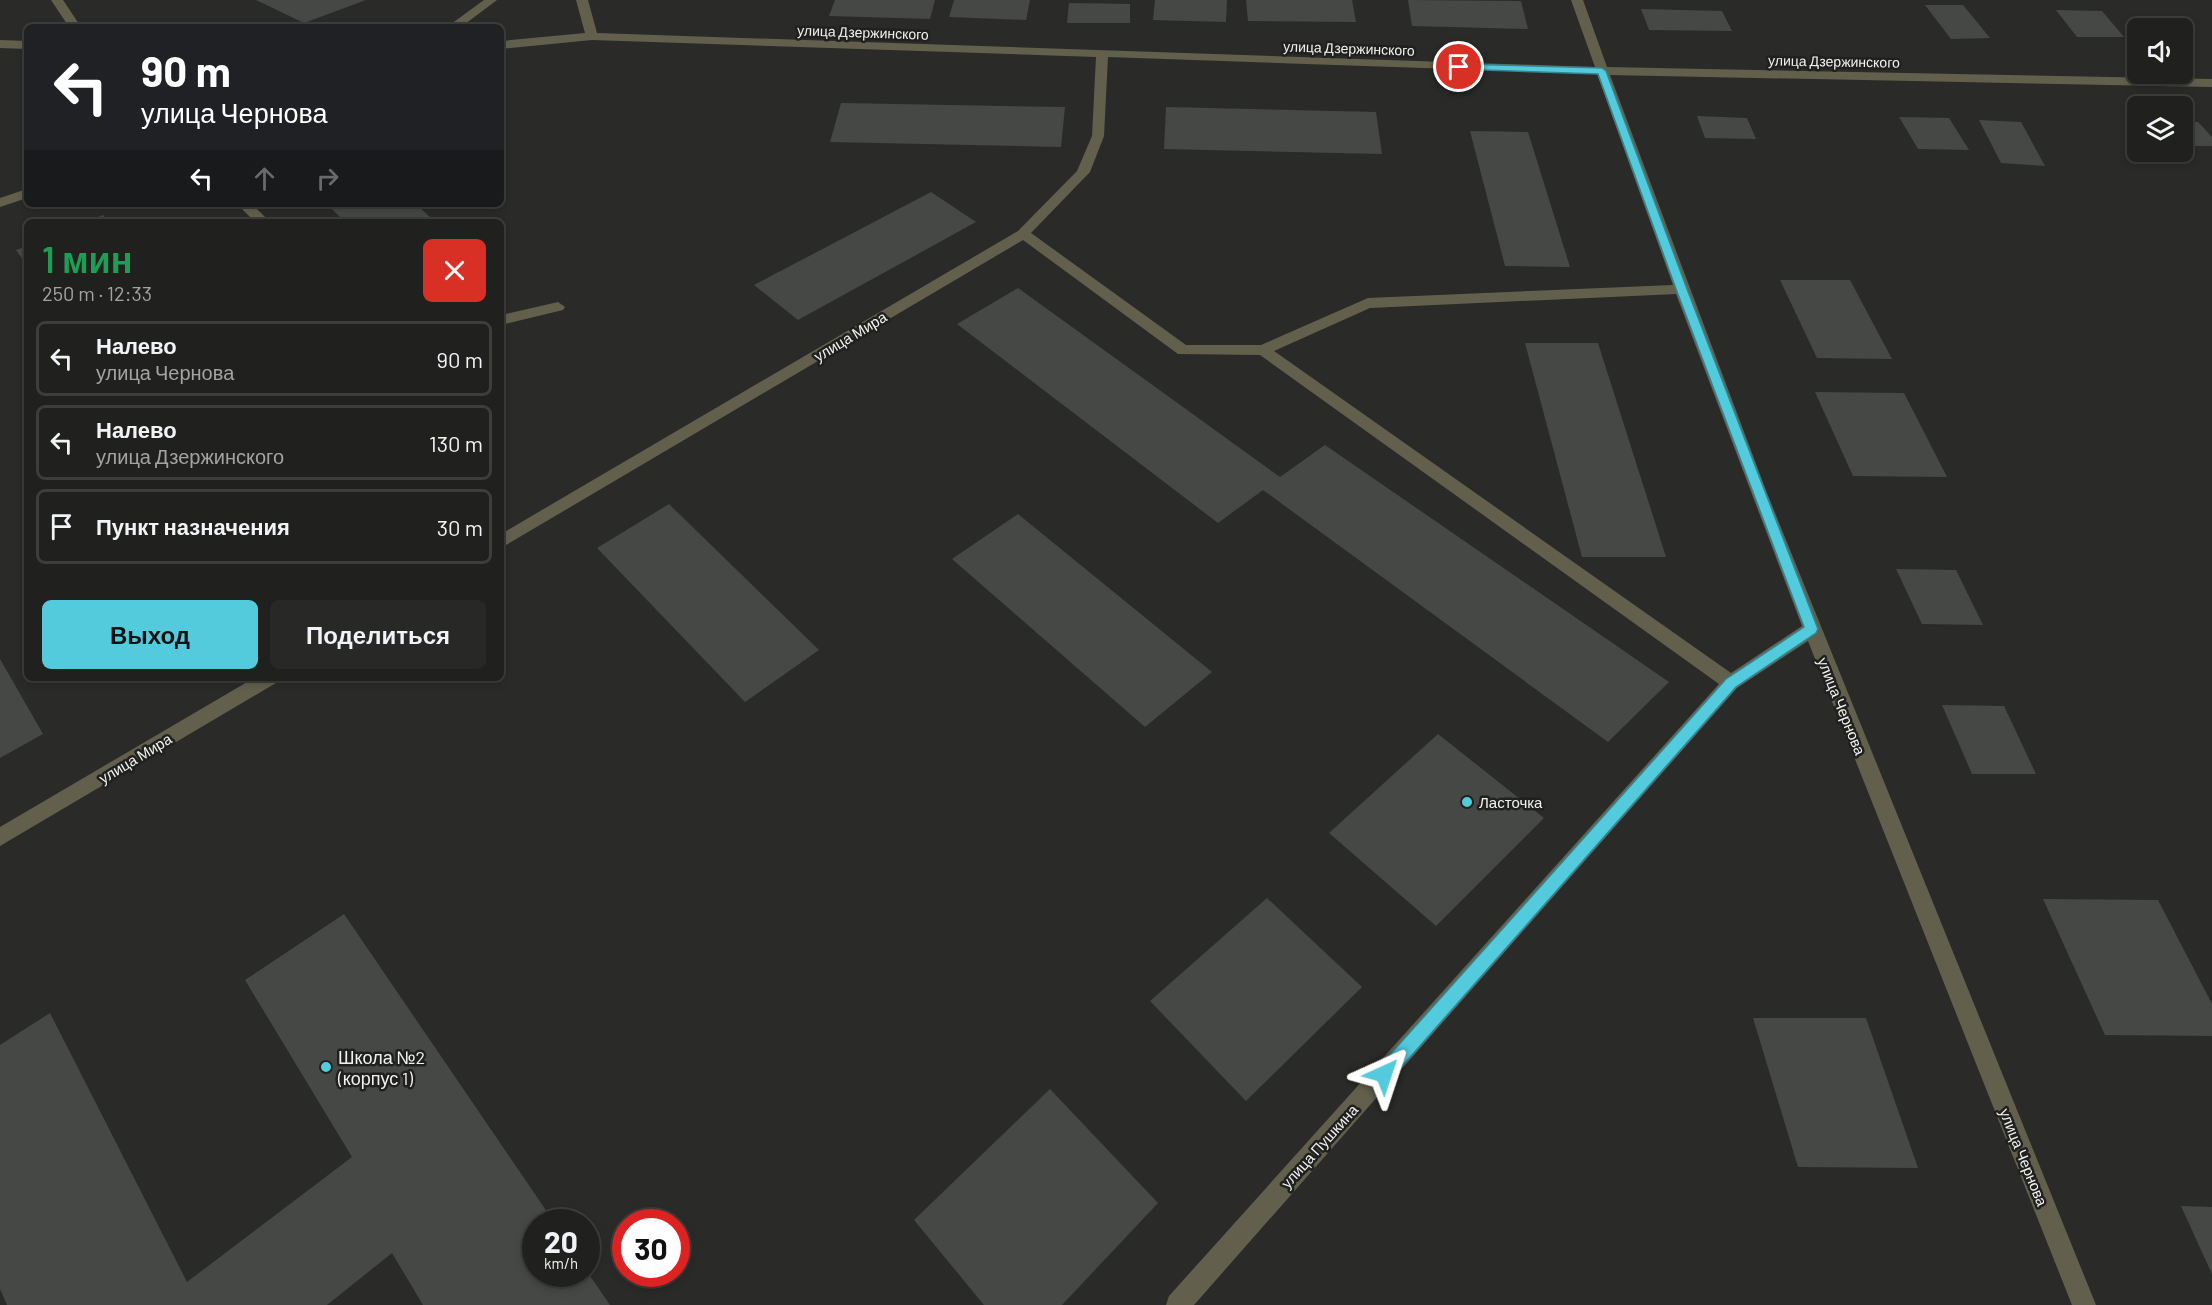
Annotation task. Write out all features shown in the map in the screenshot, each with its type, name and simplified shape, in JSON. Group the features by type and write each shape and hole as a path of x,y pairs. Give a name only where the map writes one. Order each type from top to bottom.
{"street":[{"path":"57,0 73,24"},
{"path":"457,24 490,0"},
{"path":"582,0 592,36"},
{"name":"улица Чернова","path":"1577,0 1682,289 1812,629 2084,1305"},
{"name":"улица Дзержинского","path":"504,45 592,36 1102,56 1602,71 2212,83"},
{"path":"0,44 24,45"},
{"name":"улица Мира","path":"504,540 1023,234 1083,172 1098,136 1102,56"},
{"path":"0,203 24,194"},
{"path":"247,207 260,219"},
{"path":"1023,234 1183,350 1263,350 1368,303 1682,289"},
{"path":"504,319 558,307"},
{"path":"1263,350 1731,683"},
{"name":"улица Пушкина","path":"1178,1305 1731,683 1812,629"},
{"name":"улица Мира","path":"0,837 265,681"}],"building":[{"path":"256,0 366,0 304,23"},
{"path":"835,0 935,0 930,19 829,16"},
{"path":"954,0 1030,0 1026,20 949,17"},
{"path":"1155,0 1227,0 1226,22 1153,20"},
{"path":"1246,0 1352,0 1356,22 1248,21"},
{"path":"1408,0 1521,1 1528,29 1412,26"},
{"path":"1069,3 1130,4 1130,23 1067,23"},
{"path":"1925,5 1963,5 1990,38 1951,39"},
{"path":"1641,9 1722,11 1732,31 1649,30"},
{"path":"2056,10 2102,11 2124,37 2077,37"},
{"path":"841,103 1065,107 1061,147 830,142"},
{"path":"1166,107 1376,112 1382,154 1164,149"},
{"path":"1697,116 1747,118 1756,139 1705,138"},
{"path":"1899,117 1949,118 1969,150 1918,149"},
{"path":"1979,120 2021,122 2045,166 2001,163"},
{"path":"2193,122 2198,122 2212,137 2212,146 2193,146"},
{"path":"1470,131 1528,132 1570,267 1505,266"},
{"path":"931,192 976,222 798,320 754,285"},
{"path":"330,207 419,207 432,219 342,219"},
{"path":"103,215 106,219 93,219"},
{"path":"24,247 24,262 16,250"},
{"path":"1780,280 1850,280 1892,359 1817,358"},
{"path":"1018,288 1280,477 1325,445 1669,682 1608,742 1263,490 1218,523 957,324"},
{"path":"1525,343 1598,343 1666,557 1582,557"},
{"path":"1815,392 1904,393 1947,477 1853,476"},
{"path":"669,504 819,650 745,702 597,548"},
{"path":"1018,514 1212,672 1145,727 952,559"},
{"path":"1896,569 1956,570 1983,625 1922,624"},
{"path":"0,659 43,734 0,758"},
{"path":"1942,705 2004,706 2036,774 1972,774"},
{"path":"1438,734 1544,818 1436,926 1329,833"},
{"path":"1267,898 1362,987 1246,1101 1150,1001"},
{"path":"2043,899 2158,900 2212,1004 2212,1036 2105,1035"},
{"path":"344,914 545,1209 522,1209 522,1287 598,1287 610,1305 423,1305 392,1253 327,1305 7,1305 0,1289 0,1045 50,1013 187,1282 352,1157 245,980"},
{"path":"1753,1018 1866,1018 1918,1168 1798,1167"},
{"path":"1050,1089 1158,1203 1062,1305 984,1305 914,1220"},
{"path":"2181,1206 2212,1207 2212,1274"}],"place":[{"name":"Ласточка","path":"1467,802"},
{"name":"Школа №2 (корпус 1)","path":"326,1067"}],"route":[{"path":"1384,1074 1731,683 1812,629 1682,289 1602,71 1459,67"}]}
